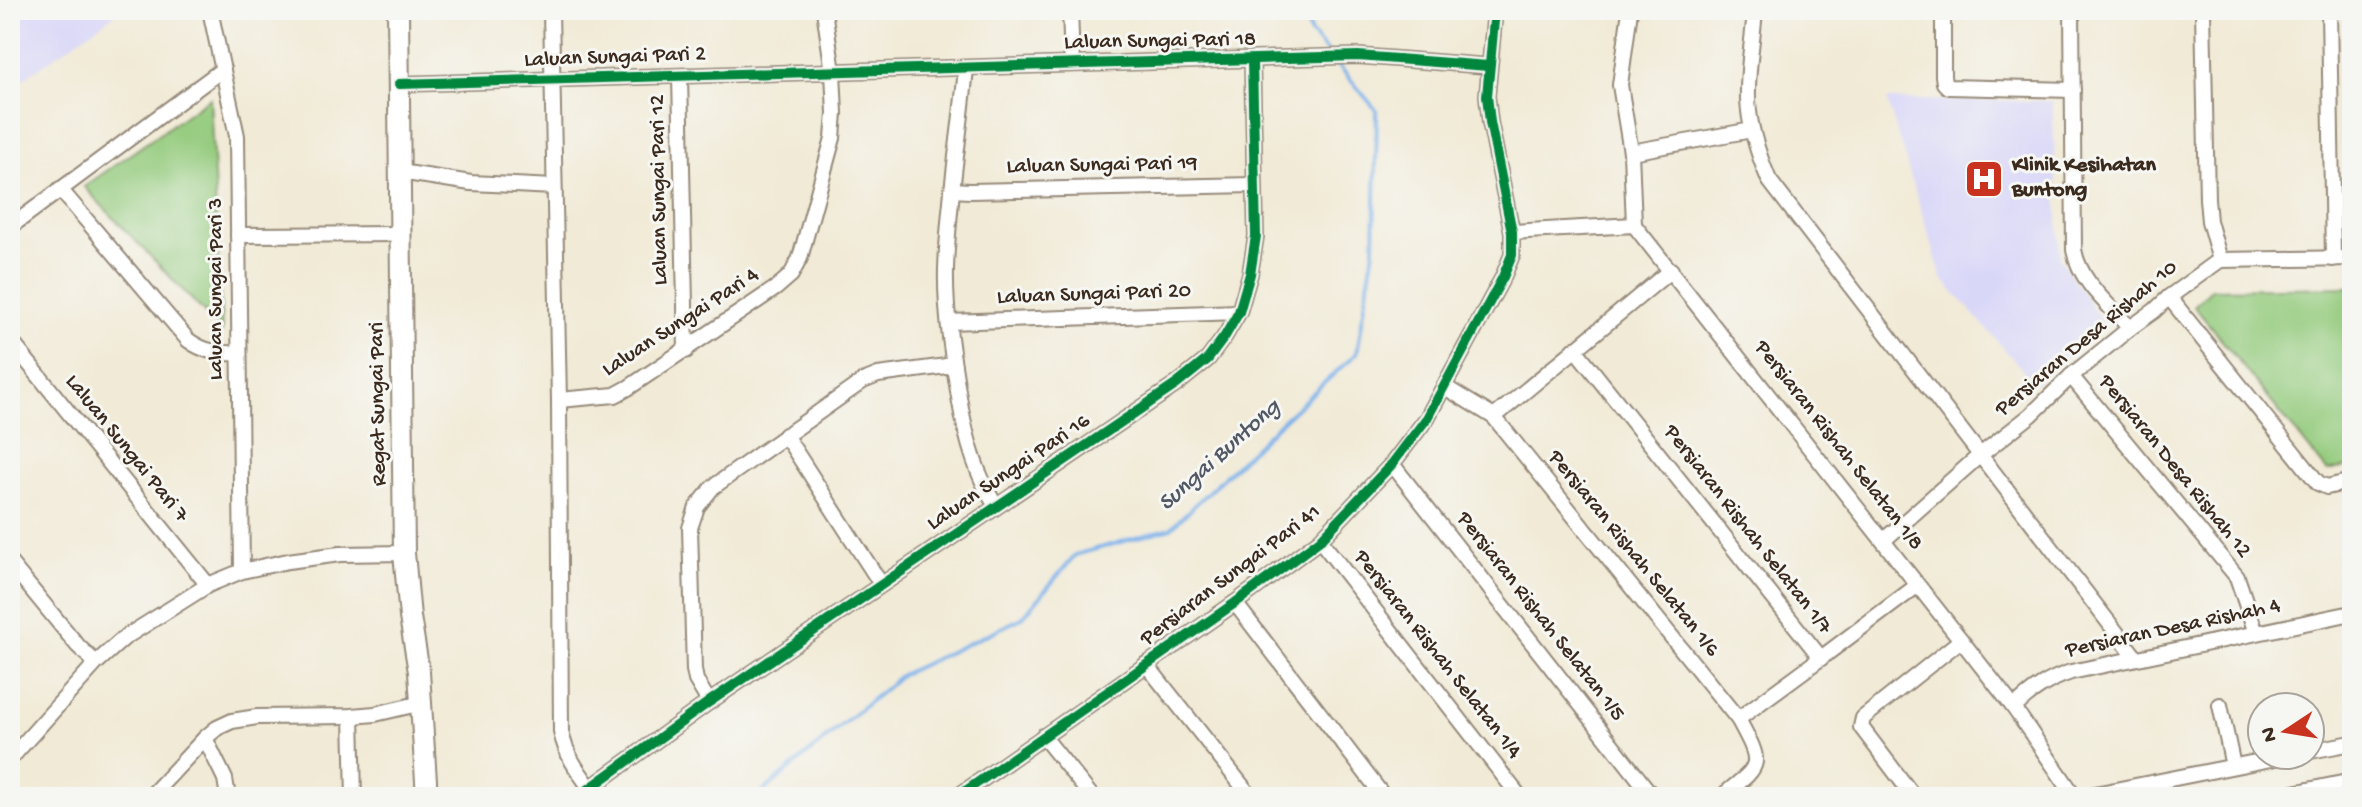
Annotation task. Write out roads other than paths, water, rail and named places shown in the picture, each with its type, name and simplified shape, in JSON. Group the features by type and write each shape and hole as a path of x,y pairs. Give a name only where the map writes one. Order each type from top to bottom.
{"main road":[{"name":"Regat Sungai Pari","path":"398,10 404,553 422,703 427,797"}],"street":[{"name":"Laluan Sungai Pari 3","path":"210,10 237,136 242,571"},
{"path":"551,10 559,400 561,732 585,793"},
{"name":"Laluan Sungai Pari 4","path":"559,400 615,395 686,351 791,275 800,258 833,138 833,72 824,10"},
{"path":"1070,10 1072,64"},
{"name":"Persiaran Sungai Pari 41","path":"957,797 976,792 1043,736 1320,540 1392,464 1427,418 1512,255 1512,232 1487,96 1495,10"},
{"path":"1512,232 1634,225 1631,152 1620,85 1630,10"},
{"path":"1755,10 1748,99 1752,130 1769,180 2136,658"},
{"path":"1943,10 1943,76 1948,87 2073,90"},
{"path":"2072,10 2076,263 2083,277 2130,328"},
{"path":"2203,10 2207,199 2209,221 2220,260 2352,258"},
{"path":"2329,10 2333,259"},
{"name":"Laluan Sungai Pari 18","path":"833,72 1358,56 1488,66"},
{"name":"Laluan Sungai Pari 16","path":"585,793 709,702 1177,384 1208,359 1239,312 1250,274 1256,236 1252,61"},
{"path":"966,68 946,273 949,322 962,415 974,463 996,506"},
{"path":"10,227 223,69"},
{"name":"Laluan Sungai Pari 2","path":"399,84 833,72"},
{"name":"Laluan Sungai Pari 12","path":"680,76 686,351"},
{"path":"1631,152 1752,130"},
{"path":"400,172 471,183 554,187"},
{"name":"Laluan Sungai Pari 19","path":"952,190 1254,185"},
{"path":"60,189 188,340 200,349 239,353"},
{"name":"Persiaran Rishah Selatan 1/8","path":"1634,225 1884,540 2014,708 2077,797"},
{"path":"238,235 401,234"},
{"name":"Persiaran Desa Rishah 10","path":"1884,540 1979,456 2031,415 2071,376 2220,260"},
{"path":"1494,417 1671,270"},
{"path":"2169,297 2318,483 2327,487 2352,481"},
{"name":"Laluan Sungai Pari 20","path":"949,322 1239,312"},
{"name":"Laluan Sungai Pari 7","path":"10,340 208,585"},
{"name":"Persiaran Rishah Selatan 1/7","path":"1575,349 1821,658 1738,719"},
{"path":"709,702 696,680 694,670 690,528 697,507 713,487 863,381 878,375 954,365"},
{"name":"Persiaran Desa Rishah 12","path":"2071,376 2237,577 2256,633"},
{"name":"Persiaran Rishah Selatan 1/6","path":"1445,387 1494,417 1738,719 1755,749 1757,760 1754,770 1721,797"},
{"path":"785,435 881,584"},
{"name":"Persiaran Rishah Selatan 1/5","path":"1392,464 1653,797"},
{"name":"Persiaran Rishah Selatan 1/4","path":"1320,540 1520,797"},
{"path":"10,759 96,663 124,638 208,585 242,571 288,561 340,554 404,553"},
{"path":"10,563 78,646 96,663"},
{"path":"1821,658 1918,585"},
{"path":"1235,603 1384,797"},
{"name":"Persiaran Desa Rishah 4","path":"2014,708 2048,680 2071,672 2352,613"},
{"path":"1914,797 1861,727 1863,718 1961,640"},
{"path":"1146,664 1251,797"},
{"path":"150,797 205,738 232,721 257,717 375,714 422,703"},
{"path":"2220,705 2233,766"},
{"path":"352,716 354,797"},
{"path":"1043,736 1092,797"},
{"path":"205,738 225,779 228,797"},
{"path":"2326,748 2352,743"},
{"path":"2077,797 2246,764"},
{"path":"2274,797 2352,781"}],"waterway":[{"name":"Sungai Buntong","path":"1305,10 1310,32 1329,54"},
{"name":"Sungai Buntong","path":"757,797 901,675 1022,618 1075,555 1171,528 1357,353 1374,249 1377,111 1334,60"}],"place":[{"name":"Klinik Kesihatan Buntong","path":"1984,179"}]}
